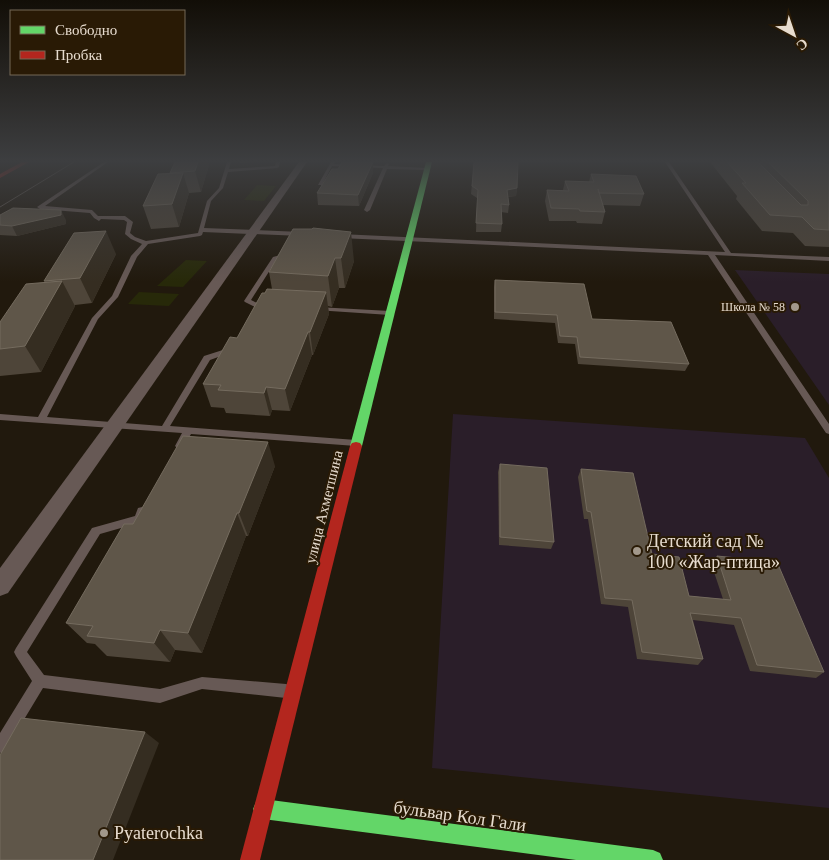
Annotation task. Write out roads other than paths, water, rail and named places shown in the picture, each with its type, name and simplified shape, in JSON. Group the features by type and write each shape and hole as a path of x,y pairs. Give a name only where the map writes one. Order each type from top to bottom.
{"street":[{"path":"0,586 274,202"},
{"name":"улица Ахметшина","path":"250,860 418,202"},
{"name":"бульвар Кол Гали","path":"263,809 364,820 466,836 653,860"}],"lane":[{"path":"47,202 40,207 92,212 97,218 125,218 130,222 127,233 133,238 146,243 200,234 208,202"},
{"path":"367,210 370,202"},
{"path":"694,202 729,254"},
{"path":"202,230 252,232 302,238 313,235"},
{"path":"331,236 829,259"},
{"path":"41,420 95,318 115,297 134,256 146,243"},
{"path":"276,307 257,306 247,302 275,258 294,253"},
{"path":"710,253 829,431"},
{"path":"313,309 390,313"},
{"path":"164,429 207,358 229,350"},
{"path":"0,417 356,443"},
{"path":"174,455 188,431"},
{"path":"147,503 138,519 96,530 20,652 40,682 160,696 202,683 293,692"},
{"path":"0,746 40,682"}],"tram line":[{"path":"0,207 8,202"}],"place":[{"name":"Школа № 58","path":"795,307"},
{"name":"Детский сад № 100 «Жар-птица»","path":"637,551"},
{"name":"Pyaterochka","path":"104,833"}]}
